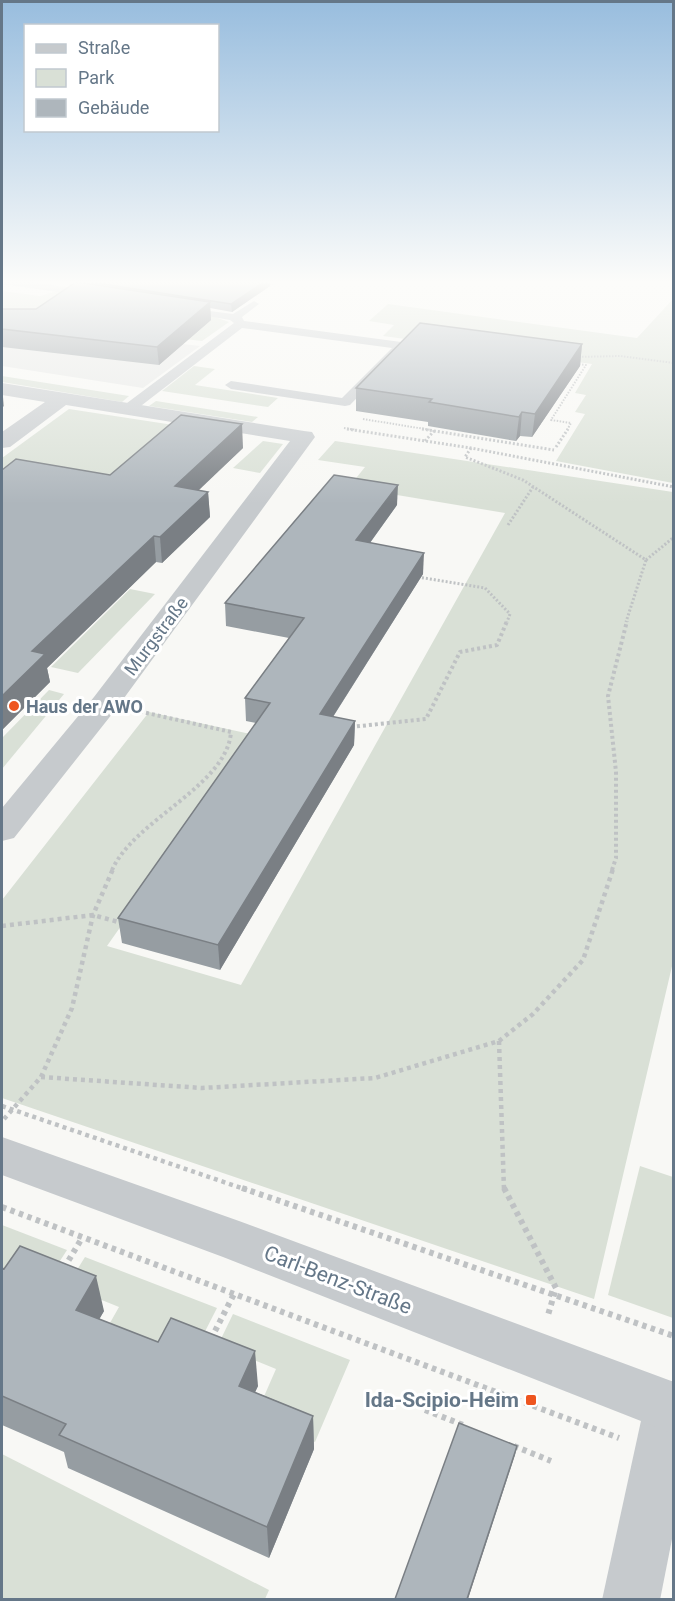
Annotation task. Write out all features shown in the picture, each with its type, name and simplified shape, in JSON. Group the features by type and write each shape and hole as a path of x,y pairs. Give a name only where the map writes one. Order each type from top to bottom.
{"street":[{"path":"2,388 128,409"},
{"path":"2,442 63,398"},
{"name":"Murgstraße","path":"2,830 105,703 304,437 128,409"},
{"name":"Carl-Benz-Straße","path":"7,1133 239,1242 668,1423"},
{"path":"631,1599 668,1423"}],"lane":[{"path":"128,409 195,355"},
{"path":"231,385 345,402 392,355"}],"path":[{"path":"573,357 620,356 674,363"},
{"path":"355,418 555,448 571,423 550,420 586,365 572,363"},
{"path":"335,427 471,448 674,487"},
{"path":"425,441 437,427"},
{"path":"471,448 465,457 523,480 646,560"},
{"path":"508,525 533,487"},
{"path":"41,1077 202,1088 375,1078 499,1041 533,1014 583,960 616,858 616,772 608,696 646,560 674,537"},
{"path":"344,734 349,727 426,719 459,652 497,645 510,614 485,588 413,576"},
{"path":"7,1133 41,1077 72,1008 93,915 114,866 137,837 216,768 230,745 231,732 105,703"},
{"path":"2,926 93,915 133,926"},
{"path":"499,1041 504,1189 556,1288"},
{"path":"2,1106 7,1133"},
{"path":"2,1123 7,1133 674,1336"},
{"path":"2,1207 234,1294 668,1423"},
{"path":"61,1273 82,1238"},
{"path":"207,1347 234,1294"},
{"path":"425,1410 467,1427"},
{"path":"509,1444 551,1461"}],"shaded area":[{"path":"2,355 188,355 143,388 2,366"}],"green space":[{"path":"523,355 673,355 673,483 556,461 585,414 575,412 586,395 575,393 592,364"},
{"path":"194,366 215,369 195,385 278,398 268,407 162,391"},
{"path":"2,376 129,396 122,402 2,382"},
{"path":"156,401 258,417 252,422 149,406"},
{"path":"69,409 180,426 98,496 2,480 2,458"},
{"path":"263,441 283,444 260,473 233,468"},
{"path":"335,441 673,492 673,962 594,1299 2,1098 2,900 149,712 255,735 107,946 241,985 505,513 349,487 365,467 318,460"},
{"path":"130,589 155,594 78,673 51,667"},
{"path":"49,690 64,694 2,769 2,738"},
{"path":"640,1166 673,1177 673,1318 608,1295"},
{"path":"2,1225 67,1250 47,1281 2,1293"},
{"path":"85,1257 217,1308 194,1353 98,1344 119,1307 67,1286"},
{"path":"233,1314 350,1360 315,1442 255,1417 276,1369 218,1345"},
{"path":"2,1454 269,1590 265,1599 2,1599"}],"building":[{"path":"389,355 575,355 535,414 522,412 519,417 429,402 432,399 356,388"},
{"path":"181,415 242,424 175,486 208,492 160,537 154,536 32,651 45,654 2,696 2,470 16,459 110,475"},
{"path":"334,475 398,485 356,540 424,553 320,714 355,721 218,945 118,918 270,703 245,698 304,618 225,603"},
{"path":"20,1246 96,1276 76,1310 158,1342 171,1318 255,1351 239,1386 313,1416 267,1527 59,1435 66,1424 2,1396 2,1268 4,1269"},
{"path":"459,1423 517,1446 467,1599 395,1599"}],"place":[{"name":"Haus der AWO","path":"14,706"},
{"name":"Ida-Scipio-Heim","path":"531,1400"}]}
